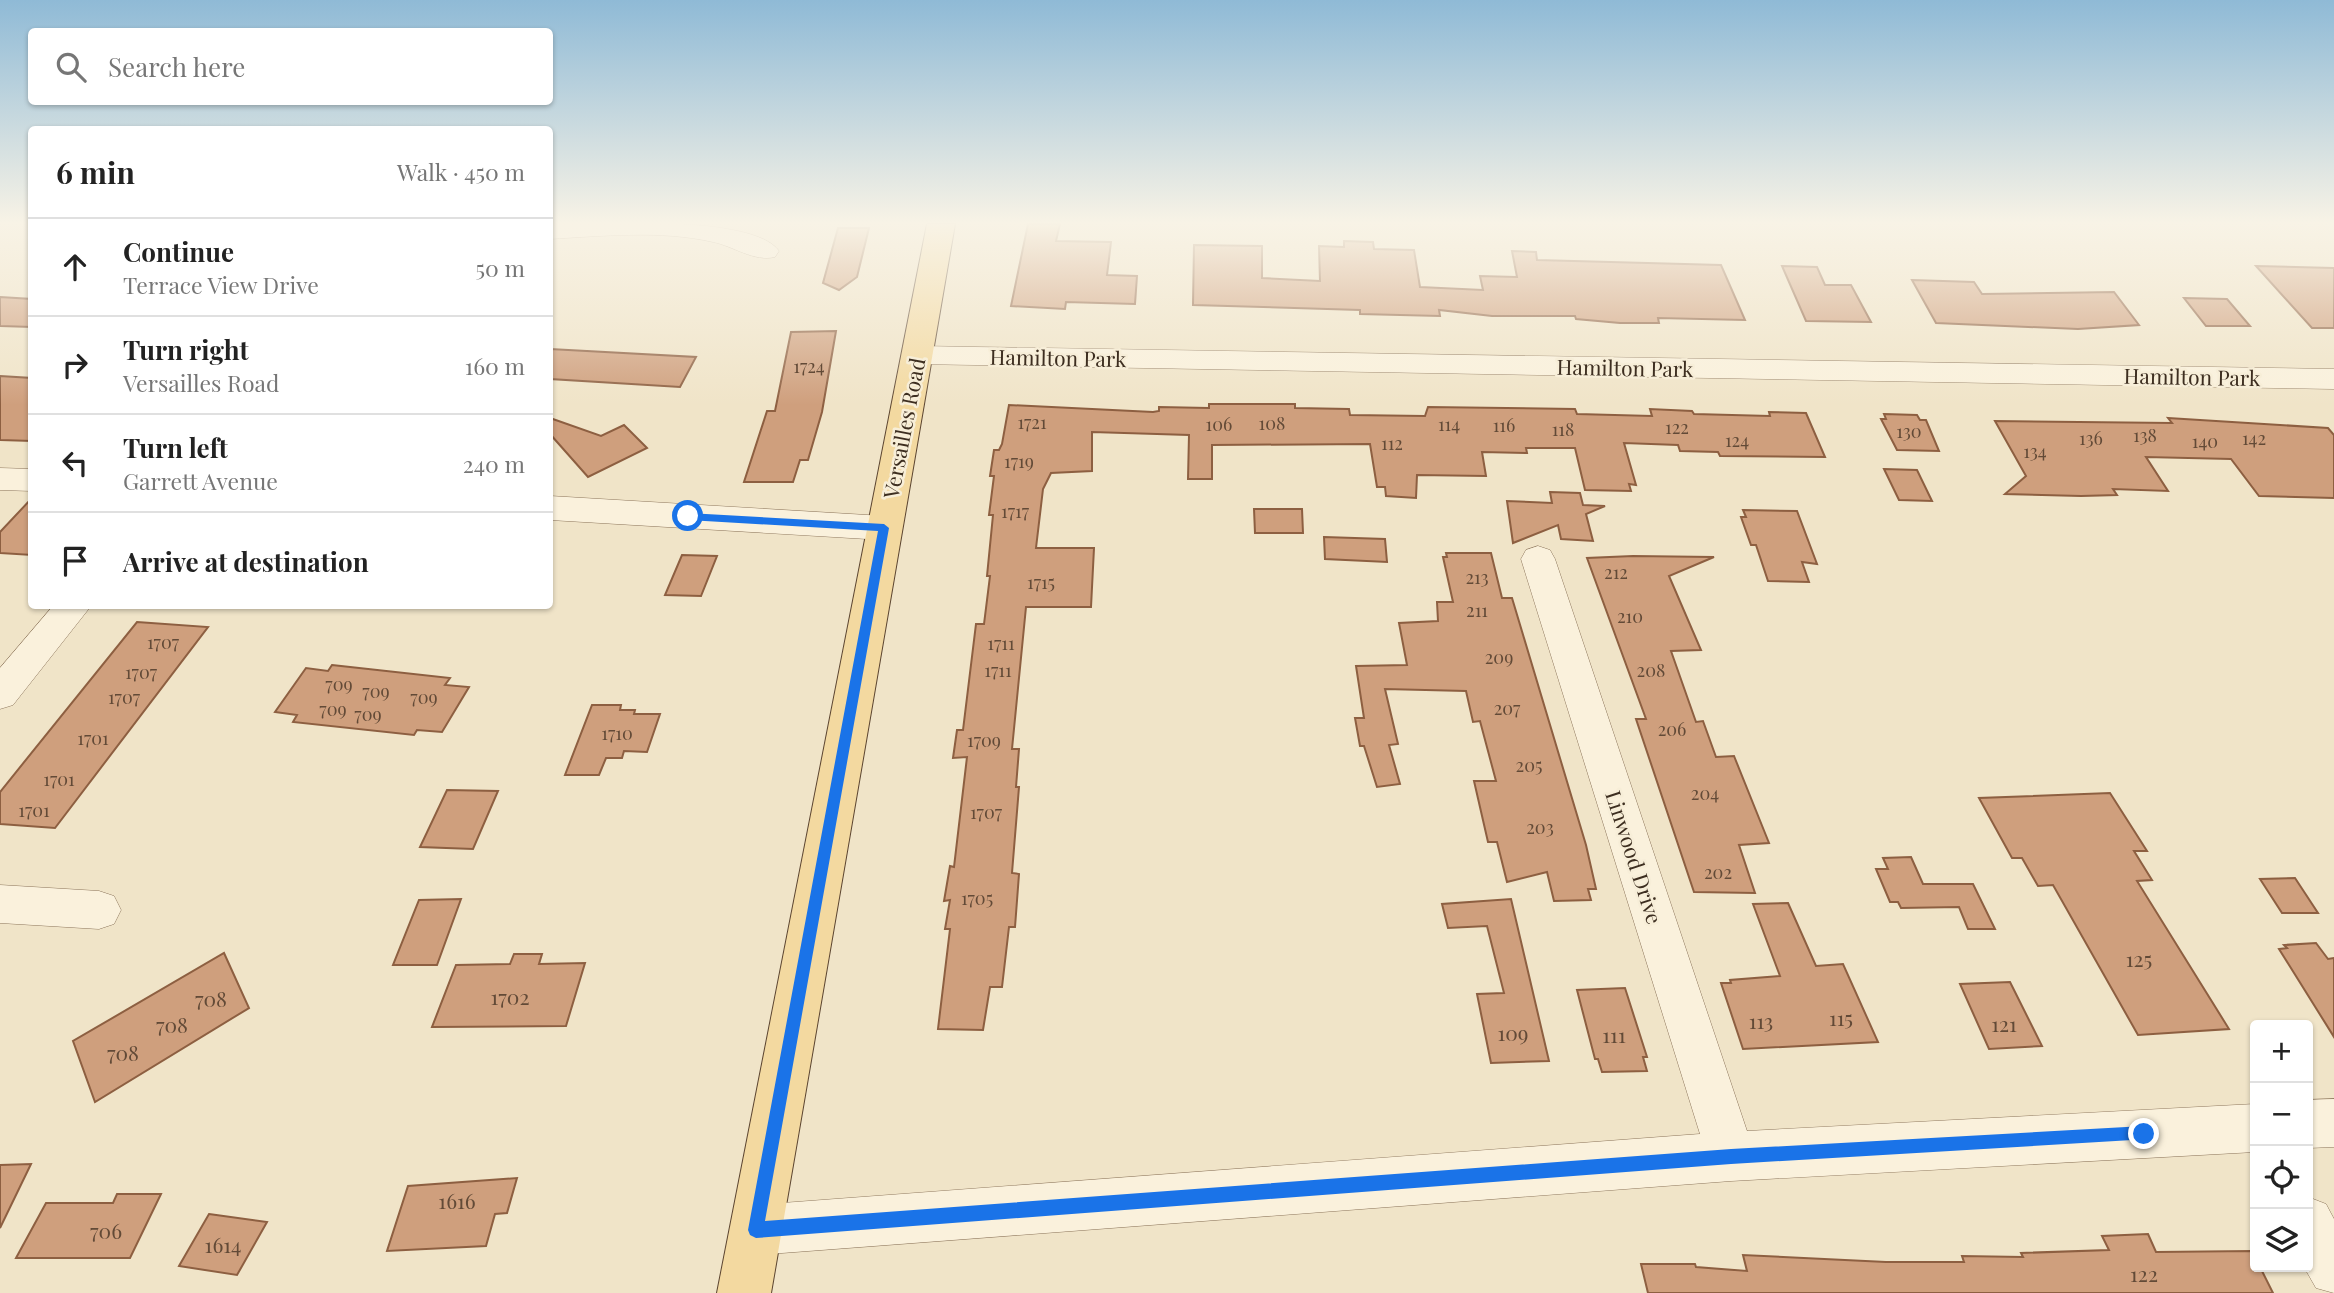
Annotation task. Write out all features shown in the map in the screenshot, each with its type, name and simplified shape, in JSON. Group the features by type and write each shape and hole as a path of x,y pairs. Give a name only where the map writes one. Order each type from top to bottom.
{"main road":[{"name":"Versailles Road","path":"744,1293 930,284"}],"street":[{"name":"Hamilton Park","path":"917,355 2334,379"},
{"path":"0,479 28,480"},
{"path":"553,508 884,528"},
{"name":"Linwood Drive","path":"1538,559 1731,1156"},
{"path":"0,694 71,609"},
{"path":"0,904 99,910"},
{"path":"2313,1124 2334,1123"},
{"path":"756,1230 1731,1156 2250,1128"},
{"path":"2313,1231 2334,1270"}],"building":[{"path":"826,284 847,284 839,290"},
{"path":"1015,284 1136,284 1135,304 1066,302 1065,309 1011,306"},
{"path":"1193,284 1420,284 1420,287 1483,290 1482,284 1729,284 1745,320 1658,318 1659,323 1620,323 1576,319 1575,316 1492,316 1439,310 1440,316 1360,314 1360,310 1193,305"},
{"path":"1790,284 1851,285 1871,322 1806,321"},
{"path":"1914,284 1976,284 1982,294 2114,292 2139,325 2078,329 1936,323"},
{"path":"2273,284 2334,284 2334,328 2312,328"},
{"path":"0,297 28,299 28,327 0,326"},
{"path":"2184,298 2227,299 2250,326 2206,326"},
{"path":"836,331 822,412 808,460 800,460 793,482 744,482 767,411 775,411 791,332"},
{"path":"553,349 696,357 680,387 553,379"},
{"path":"0,376 28,378 28,441 0,440"},
{"path":"1209,404 1295,404 1295,408 1349,409 1350,415 1425,416 1428,407 1575,409 1577,414 1652,416 1650,409 1692,411 1694,414 1770,416 1769,412 1806,413 1825,457 1720,456 1718,452 1680,451 1678,445 1624,443 1636,485 1629,484 1631,491 1585,490 1575,448 1526,448 1527,453 1482,452 1486,476 1417,475 1416,498 1386,496 1385,487 1377,487 1370,444 1212,445 1212,479 1188,479 1189,435 1092,432 1092,471 1051,473 1043,489 1036,548 1094,548 1091,607 1026,607 1012,749 1019,749 1016,787 1019,787 1012,873 1019,874 1015,927 1009,927 1002,987 990,987 983,1030 938,1029 950,929 945,929 950,900 944,901 950,866 954,867 967,757 953,758 957,730 963,730 976,624 984,624 993,515 989,515 994,476 990,476 994,450 999,450 1002,444 1009,405 1153,412 1159,411 1159,407 1209,408"},
{"path":"1884,414 1917,415 1920,420 1926,420 1939,451 1897,450 1881,419 1886,419"},
{"path":"2168,418 2328,428 2334,435 2334,498 2259,496 2231,459 2146,457 2168,491 2113,489 2117,495 2081,496 2005,494 2026,476 1995,421 2172,423"},
{"path":"553,419 601,436 624,425 647,448 588,477 553,437"},
{"path":"1884,469 1917,470 1932,501 1899,500"},
{"path":"1550,492 1580,493 1583,505 1605,506 1586,514 1593,541 1561,539 1558,525 1513,543 1507,501 1552,503"},
{"path":"28,502 28,555 0,553 0,532"},
{"path":"1254,509 1302,509 1303,533 1255,533"},
{"path":"1743,510 1797,511 1817,564 1802,562 1809,582 1768,581 1756,545 1751,545 1741,517 1746,517"},
{"path":"1324,537 1385,539 1387,562 1325,559"},
{"path":"1446,553 1491,553 1502,598 1512,598 1586,845 1596,889 1588,889 1591,900 1554,901 1547,872 1507,882 1497,842 1488,842 1474,781 1496,781 1480,721 1473,722 1466,691 1385,689 1398,744 1389,745 1400,784 1377,787 1364,746 1360,746 1355,718 1364,718 1356,666 1407,665 1399,623 1438,621 1437,602 1453,602 1443,557 1447,557"},
{"path":"682,555 717,556 701,596 665,595"},
{"path":"1714,557 1669,576 1701,650 1671,651 1696,722 1703,721 1716,757 1734,756 1769,843 1739,845 1755,893 1694,892 1636,719 1646,719 1587,558"},
{"path":"137,622 208,627 55,828 0,824 0,792"},
{"path":"332,665 450,678 445,685 469,687 442,732 417,730 414,735 293,722 297,715 275,712 306,668 328,671"},
{"path":"592,705 621,705 620,710 635,710 634,714 660,714 647,752 624,751 622,758 606,758 599,775 565,775"},
{"path":"447,790 498,791 473,849 420,847"},
{"path":"2110,793 2147,851 2134,851 2152,880 2137,881 2229,1029 2138,1035 2053,885 2038,886 2022,858 2012,858 1979,798"},
{"path":"1911,857 1923,884 1973,884 1995,929 1968,929 1959,907 1901,908 1898,902 1890,902 1876,869 1888,869 1883,858"},
{"path":"2295,878 2318,913 2282,913 2260,879"},
{"path":"461,899 437,965 393,965 419,900"},
{"path":"1511,899 1549,1061 1491,1063 1477,994 1504,993 1487,926 1448,928 1442,904"},
{"path":"1788,903 1816,966 1843,964 1878,1042 1743,1049 1721,983 1780,976 1753,904"},
{"path":"2316,943 2328,959 2334,958 2334,1037 2279,949 2287,948 2284,945"},
{"path":"224,953 249,1008 95,1102 73,1041"},
{"path":"514,954 542,954 539,964 585,963 566,1026 432,1027 456,965 510,964"},
{"path":"2010,982 2042,1046 1989,1049 1960,984"},
{"path":"1625,988 1647,1057 1643,1057 1647,1071 1602,1072 1598,1059 1595,1059 1577,990"},
{"path":"31,1164 0,1228 0,1165"},
{"path":"517,1178 507,1213 495,1214 486,1246 387,1251 408,1186"},
{"path":"117,1194 161,1194 130,1258 16,1258 46,1203 113,1203"},
{"path":"209,1214 267,1222 237,1275 179,1266"},
{"path":"2148,1234 2156,1252 2250,1251 2250,1272 2262,1272 2273,1293 1648,1293 1641,1264 1695,1264 1696,1267 1747,1271 1743,1255 1886,1262 1964,1262 1962,1256 2023,1257 2021,1253 2109,1250 2102,1236"}],"route":[{"path":"688,516 884,528 756,1230 1731,1156 2144,1134"}]}
